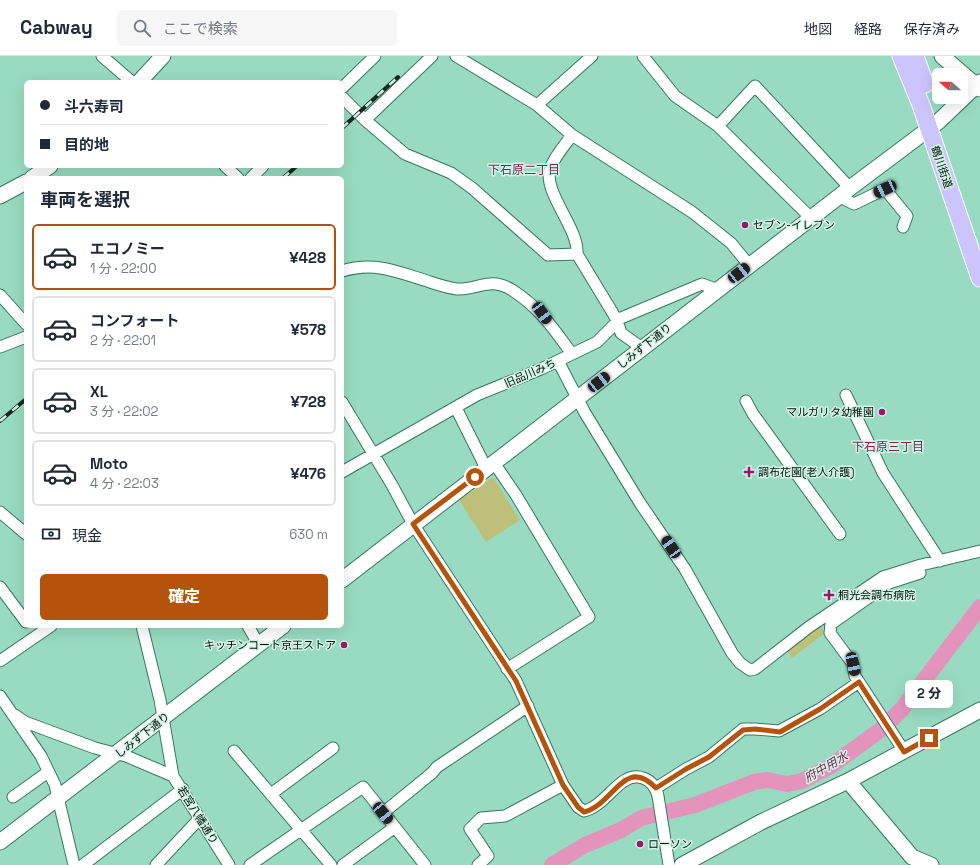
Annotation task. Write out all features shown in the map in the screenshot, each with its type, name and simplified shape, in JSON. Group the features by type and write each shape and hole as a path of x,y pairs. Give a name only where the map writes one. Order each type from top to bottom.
{"main road":[{"name":"鶴川街道","path":"901,56 933,125 980,242"},
{"name":"鶴川街道","path":"915,56 933,125 980,278"}],"street":[{"path":"102,56 130,80"},
{"path":"141,80 164,56"},
{"path":"344,86 375,56"},
{"path":"365,120 432,56"},
{"path":"456,56 537,105 572,135 692,212 731,243 749,265"},
{"path":"537,105 592,56"},
{"path":"643,56 676,96 718,126 811,218"},
{"path":"942,56 979,86"},
{"path":"718,126 754,86 854,204 885,189 907,216 903,227"},
{"name":"しみず下通り","path":"344,578 749,265 933,125 979,86"},
{"path":"344,99 365,120 406,154 451,173 472,188 548,255 577,254"},
{"path":"572,135 554,162 549,177 559,206 574,235 578,248 577,254 617,320 621,333 642,348"},
{"path":"35,176 47,168"},
{"path":"227,168 236,176"},
{"path":"253,176 261,168"},
{"path":"0,196 24,183"},
{"path":"344,271 368,266 380,267 444,287 457,289 490,283 500,284 512,290 542,313 572,354"},
{"name":"旧品川みち","path":"344,471 477,395 558,361 597,342 617,320 702,284 718,290"},
{"path":"0,295 24,322"},
{"path":"0,347 24,338"},
{"path":"558,361 577,399 640,503 685,569 732,653 740,663 750,670 755,669 809,627 883,577 980,551"},
{"path":"846,395 883,473 940,561"},
{"path":"746,401 753,414 840,534"},
{"path":"344,405 374,454 413,524 516,681 544,746 563,785 578,807 584,812 594,808 625,779 631,776 645,778 656,788 669,865"},
{"path":"456,408 490,466 516,495 590,617 507,669"},
{"path":"0,512 24,532"},
{"path":"904,752 855,676 853,664 830,633 831,624 889,583 922,572 940,561"},
{"path":"0,587 24,619"},
{"path":"31,628 37,636"},
{"path":"0,661 48,628"},
{"path":"142,628 164,718 173,776"},
{"path":"249,628 259,645"},
{"name":"しみず下通り","path":"0,842 280,628"},
{"path":"656,788 686,769 709,757 743,730 755,729 780,732 820,709 859,682"},
{"path":"0,696 41,756 55,785 74,865"},
{"path":"383,813 432,774 438,767 528,706"},
{"path":"682,865 761,822 848,781 904,752 980,710"},
{"name":"若宮八幡通り","path":"15,716 25,722 116,755 126,756 173,776 183,789 227,864"},
{"path":"271,794 333,748"},
{"path":"234,751 331,865"},
{"path":"13,797 48,772"},
{"path":"848,781 912,857 931,865"},
{"path":"478,865 488,856 470,829 473,825 481,818 505,816 563,785"},
{"path":"250,865 363,786 425,865"},
{"path":"83,865 183,789"},
{"path":"156,865 200,818"},
{"path":"344,865 395,827"}],"green space":[{"path":"493,477 520,520 486,542 459,500"},
{"path":"820,625 825,633 792,658 786,649"}],"waterway":[{"name":"府中用水","path":"552,865 585,845 621,830 641,818 695,805 754,782 767,780 787,784 802,781 831,766 883,728 902,709 980,607"}],"railway":[{"path":"344,126 398,77"},
{"path":"285,176 295,168"},
{"path":"0,421 24,401"}],"place":[{"name":"セブン-イレブン","path":"745,225"},
{"name":"マルガリタ幼稚園","path":"882,412"},
{"name":"調布花園(老人介護)","path":"749,472"},
{"name":"桐光会調布病院","path":"829,595"},
{"name":"キッチンコート京王ストア","path":"344,645"},
{"name":"ローソン","path":"640,844"}],"district":[{"name":"下石原二丁目","path":"524,170"},
{"name":"下石原三丁目","path":"888,447"}],"route":[{"path":"475,477 413,524 448,575 516,681 544,746 563,785 578,807 584,812 594,808 625,779 631,776 645,778 656,788 686,769 709,757 743,730 755,729 780,732 820,709 859,682 904,752 929,738"}]}
